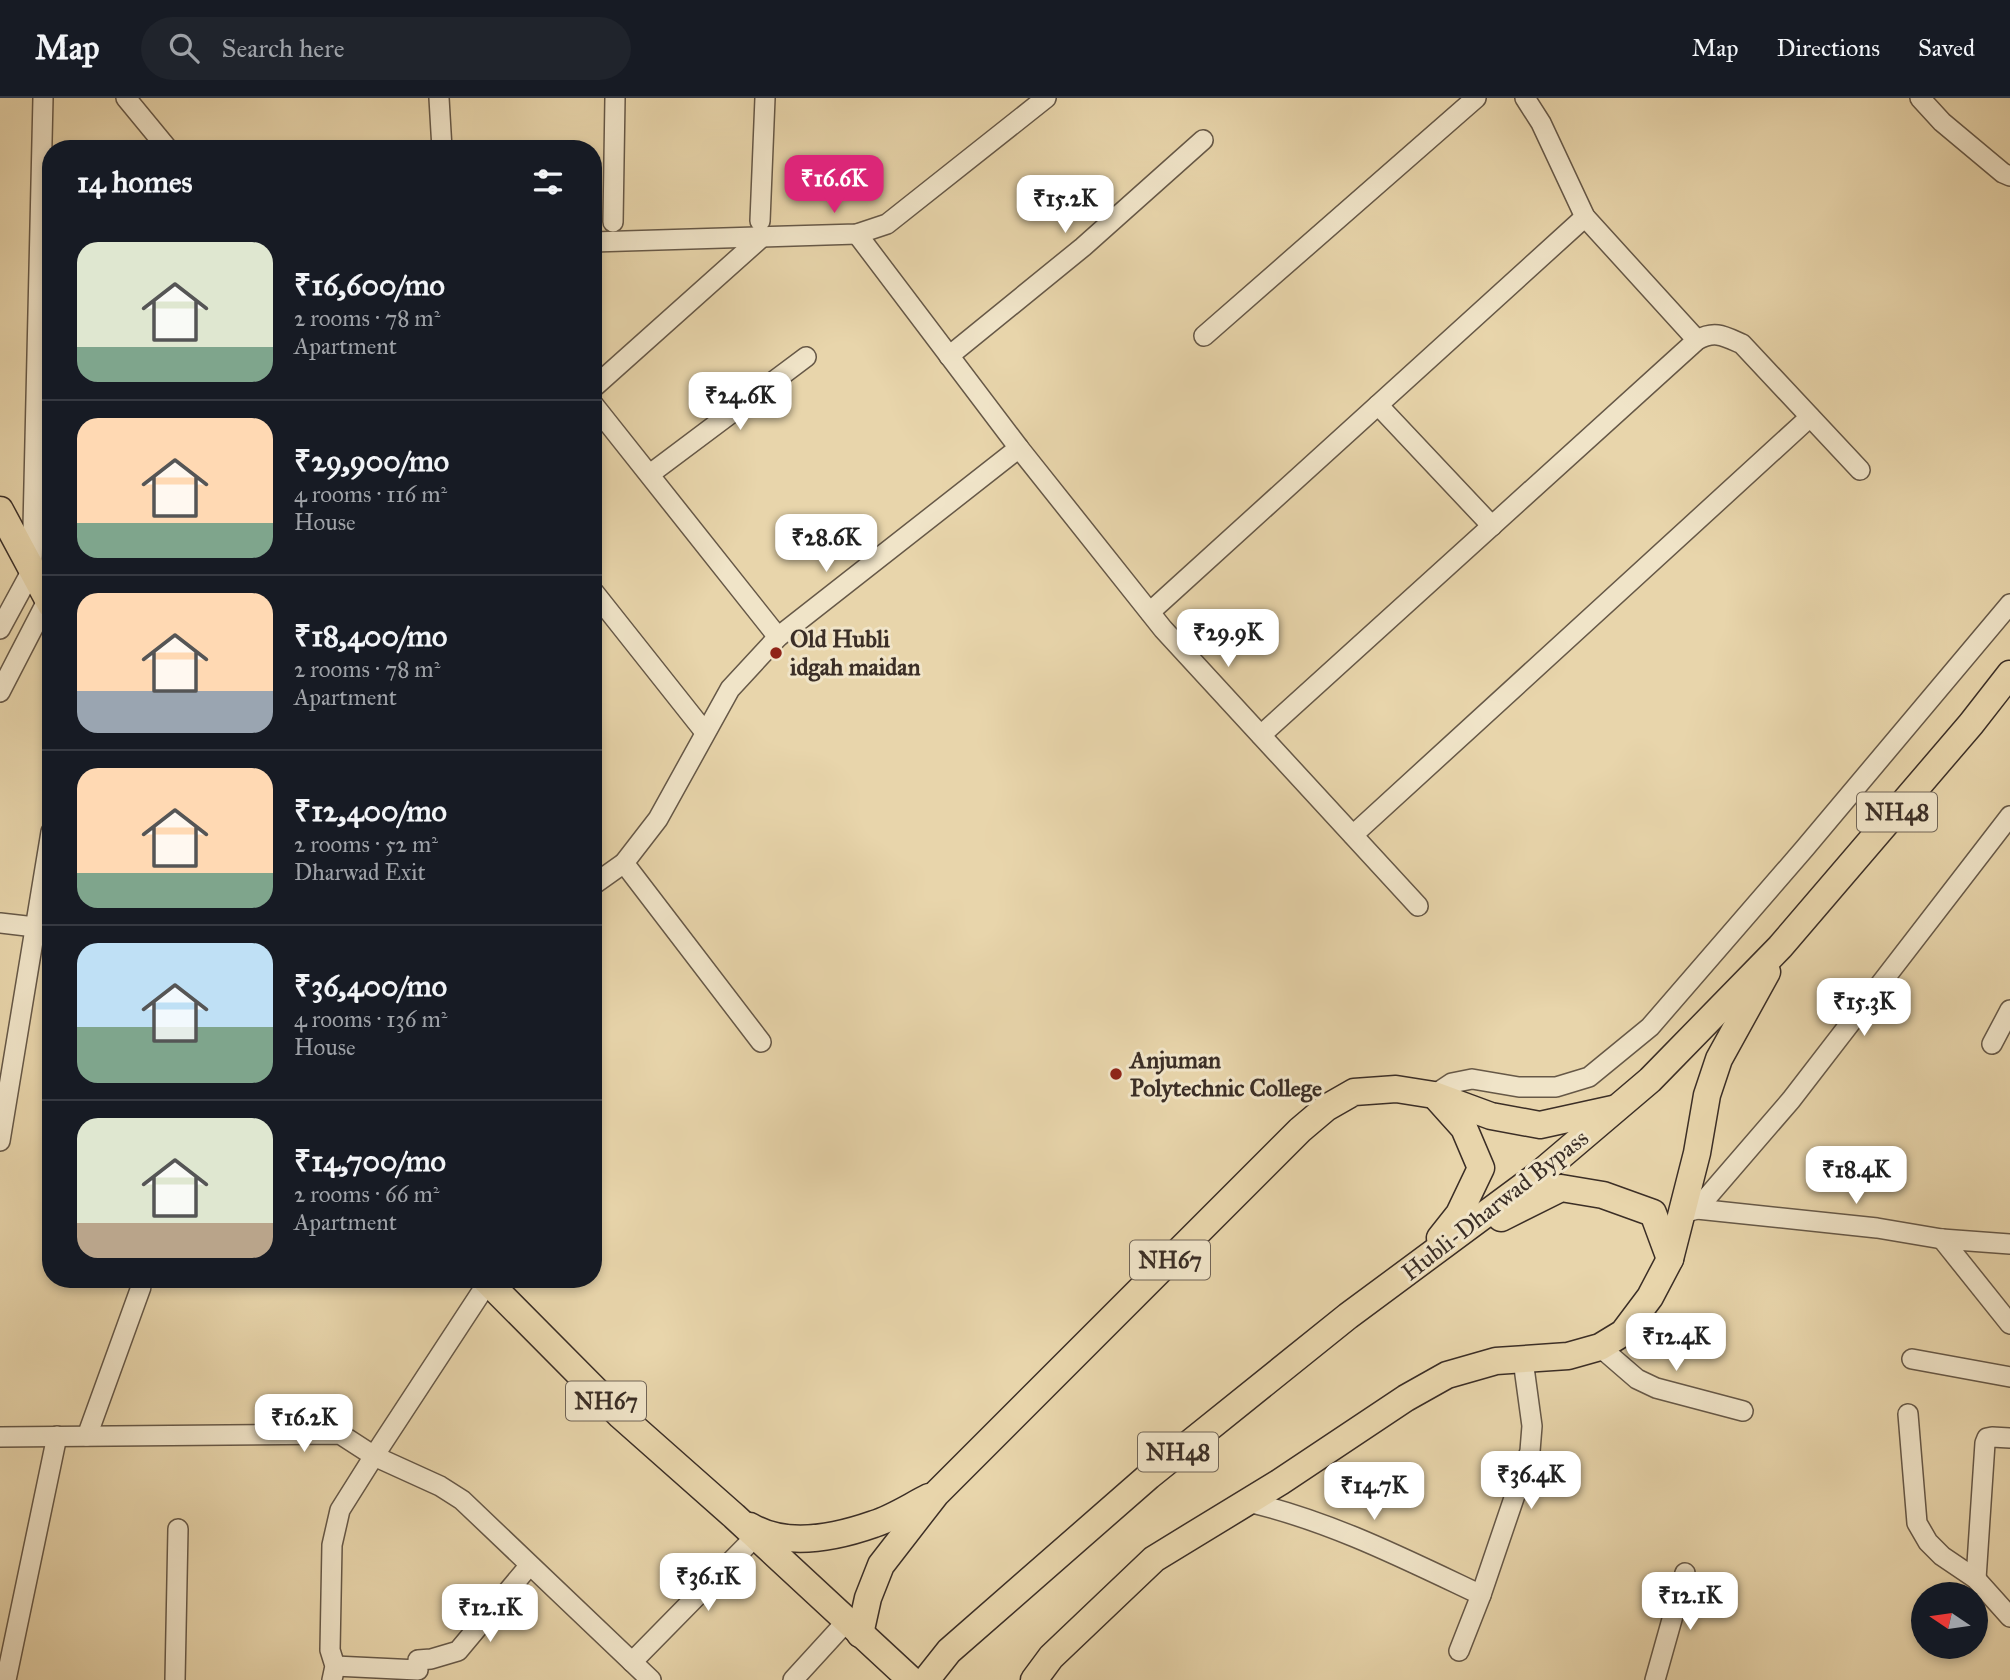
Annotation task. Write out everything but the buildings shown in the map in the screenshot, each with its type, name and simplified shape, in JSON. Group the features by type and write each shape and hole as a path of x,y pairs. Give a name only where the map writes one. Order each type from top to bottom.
{"highway":[{"path":"0,510 42,589"},
{"name":"Hubli-Dharwad Bypass","path":"926,1680 949,1651 1149,1476 1337,1325 1537,1176 1618,1108 1694,1037 1780,947 1971,724 2010,674"},
{"path":"1034,1680 1051,1657 1153,1559 1248,1502 1406,1398 1447,1375 1496,1361 1568,1356 1600,1347 1623,1333 1650,1297 1670,1259 1690,1211 1707,1095 1719,1059 1780,947"},
{"name":"NH67","path":"494,1288 621,1416 734,1516 757,1530 796,1539 837,1534 876,1524 936,1494 1300,1130 1326,1108 1354,1092 1396,1089 1434,1095"},
{"path":"1434,1095 1491,1116 1541,1125 1618,1108"},
{"path":"1418,1265 1459,1214 1481,1168 1464,1128 1434,1095"},
{"path":"1418,1265 1512,1212 1562,1188 1603,1195 1653,1213 1670,1259"},
{"path":"853,1628 881,1565 936,1494"},
{"path":"734,1516 911,1680"}],"street":[{"path":"42,140 43,98"},
{"path":"126,98 161,140"},
{"path":"439,98 441,140"},
{"path":"613,222 615,98"},
{"path":"602,379 761,229 765,98"},
{"path":"602,241 761,229 857,234 887,224 1046,98"},
{"path":"1204,336 1476,98"},
{"path":"1525,98 1541,122 1585,217 1698,340"},
{"path":"1920,98 1942,122 2008,168"},
{"path":"949,356 1083,247 1203,140"},
{"path":"0,629 8,597 32,570 42,141"},
{"path":"1150,612 1585,217"},
{"path":"857,234 1018,448 1150,612 1418,906"},
{"path":"1261,735 1698,340 1709,334 1724,336 1742,344 1860,470"},
{"path":"650,474 806,357"},
{"path":"1378,405 1492,526"},
{"path":"602,415 778,637"},
{"path":"1353,835 1810,417"},
{"path":"602,878 624,863 658,819 730,689 778,637 1018,448"},
{"path":"602,603 704,732"},
{"path":"1434,1095 1452,1083 1472,1079 1519,1087 1556,1087 1567,1084 1589,1077 1650,1027 2010,604"},
{"path":"0,692 42,615"},
{"path":"1690,1211 1791,1100 2003,838 2010,816"},
{"path":"624,863 761,1042"},
{"path":"0,1141 42,885"},
{"path":"0,923 35,927"},
{"path":"1992,1044 2010,1010"},
{"path":"1690,1211 1877,1228 1942,1239 2010,1244"},
{"path":"1942,1239 2010,1324"},
{"path":"87,1436 141,1288"},
{"path":"481,1288 340,1510 332,1545 330,1650 333,1673 418,1665 458,1651 529,1566"},
{"path":"1600,1347 1637,1379 1656,1388 1743,1411"},
{"path":"1912,1359 2010,1377"},
{"path":"1459,1651 1530,1451 1532,1426 1523,1360"},
{"path":"1908,1414 1917,1523 1928,1542 1942,1556 1976,1580 2010,1617"},
{"path":"0,1437 340,1434 374,1456 440,1486 463,1500 651,1680"},
{"path":"6,1680 57,1436"},
{"path":"1976,1580 1985,1443 1987,1438 2010,1438"},
{"path":"1248,1502 1280,1509 1358,1537 1481,1594"},
{"path":"175,1680 178,1529"},
{"path":"632,1662 755,1537"},
{"path":"1656,1680 1685,1573"},
{"path":"793,1680 853,1628"}],"place":[{"name":"Old Hubli idgah maidan","path":"776,653"},
{"name":"Anjuman Polytechnic College","path":"1116,1074"}]}
